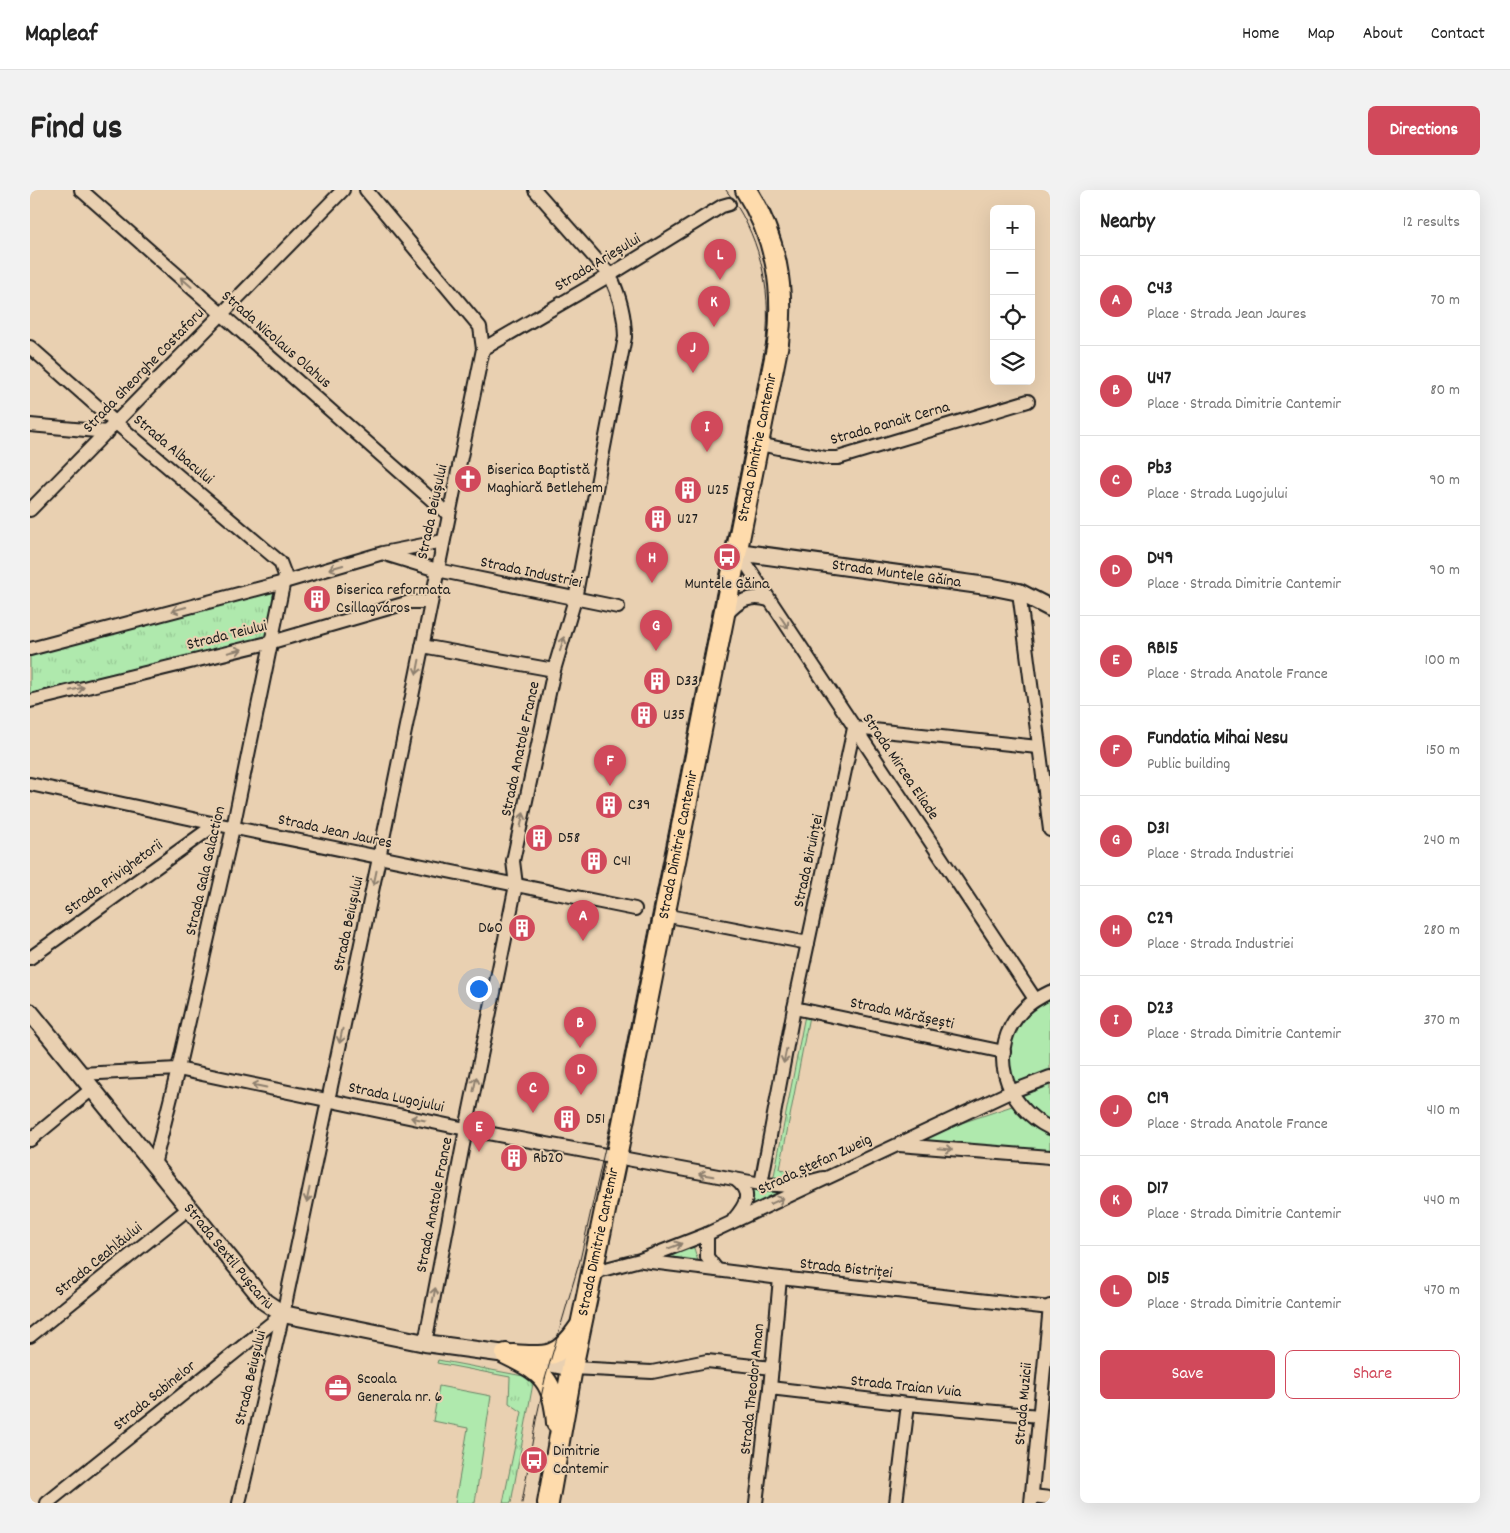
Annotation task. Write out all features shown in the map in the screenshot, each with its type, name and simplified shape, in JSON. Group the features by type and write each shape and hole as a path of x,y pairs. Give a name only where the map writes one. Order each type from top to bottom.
{"main road":[{"name":"Strada Dimitrie Cantemir","path":"548,1503 572,1368 725,617 778,343 781,294 778,270 758,210 746,190"},
{"path":"506,1354 537,1357 553,1355 566,1345 581,1324"},
{"path":"506,1354 535,1370 545,1379 549,1386 557,1414 559,1441"}],"street":[{"name":"Strada Nicolaus Olahus","path":"81,190 449,514"},
{"name":"Strada Gheorghe Costaforu","path":"30,510 343,190"},
{"path":"366,190 480,327 483,349"},
{"name":"Strada Anatole France","path":"425,1343 516,885 513,861 554,670 575,598 625,337 623,308 610,276 535,190"},
{"name":"Strada Arieșului","path":"483,349 610,276 722,206 729,204"},
{"name":"Strada Albacului","path":"30,347 112,427 280,562 285,574 284,582"},
{"name":"Strada Beiușului","path":"239,1503 283,1314 380,858 483,349"},
{"name":"Strada Panait Cerna","path":"759,444 826,458 838,458 1028,401"},
{"path":"30,426 112,427"},
{"path":"30,649 284,582 383,553 443,541"},
{"name":"Strada Muntele Găina","path":"738,552 994,587 1019,592 1050,608"},
{"name":"Strada Mircea Eliade","path":"738,552 1035,999"},
{"path":"383,553 437,570"},
{"name":"Strada Industriei","path":"437,570 618,608"},
{"name":"Strada Gala Galaction","path":"154,1166 233,828 284,582"},
{"path":"1019,592 1038,747 1047,785 1050,830"},
{"path":"725,617 736,604 745,599 753,597 769,600"},
{"name":"Strada Teiului","path":"30,701 272,642 410,602 431,602"},
{"path":"422,646 554,670"},
{"path":"854,728 1038,747"},
{"name":"Strada Biruinței","path":"761,1184 794,1008 854,728"},
{"name":"Strada Jean Jaures","path":"30,784 233,828 635,908"},
{"name":"Strada Privighetorii","path":"30,958 216,824"},
{"path":"664,915 808,943"},
{"path":"1050,992 1035,999 1023,1010 1007,1036 1004,1052 1006,1078 1010,1092 1018,1104 1037,1122 1050,1128"},
{"name":"Strada Mărășești","path":"794,1008 1004,1052"},
{"name":"Strada Sextil Pușcariu","path":"30,1012 265,1302 283,1314 425,1343 506,1354 572,1368"},
{"name":"Strada Lugojului","path":"80,1074 178,1069 466,1130 736,1180 792,1186 823,1178"},
{"name":"Strada Ștefan Zweig","path":"591,1276 612,1266 640,1260 707,1234 1010,1092 1050,1077"},
{"path":"30,1140 92,1089"},
{"path":"896,1145 1050,1158"},
{"path":"733,1221 740,1213 747,1198 746,1190 736,1180"},
{"name":"Strada Ceahlăului","path":"30,1336 188,1209"},
{"path":"707,1234 707,1257 717,1270"},
{"name":"Strada Bistriței","path":"640,1260 780,1278 1050,1308"},
{"name":"Strada Theodor Aman","path":"756,1503 770,1388 780,1278"},
{"name":"Strada Muzicii","path":"1032,1499 1050,1308"},
{"name":"Strada Sabinelor","path":"47,1503 283,1314"},
{"path":"572,1368 652,1372 706,1361 772,1368"},
{"name":"Strada Traian Vuia","path":"770,1388 908,1404 1039,1416"},
{"path":"896,1503 908,1404"},
{"path":"1032,1499 1050,1498"}],"green space":[{"path":"284,582 272,642 30,701 30,649"},
{"path":"1050,992 1050,1157 896,1145 1018,1104 1006,1081 1013,1022"},
{"path":"805,1015 809,1016 780,1169 792,1171 802,1176 811,1173 811,1178 788,1183 773,1181"},
{"path":"749,1187 788,1189 749,1209 752,1199"},
{"path":"693,1245 698,1261 669,1257"},
{"path":"438,1360 534,1378 511,1503 503,1503 522,1412 509,1403 510,1377 437,1363"},
{"path":"439,1386 491,1396 475,1503 455,1503 468,1428 433,1421"}],"tram line":[{"path":"522,1503 545,1379 580,1260 611,1121 766,341 767,301 761,261 747,224 726,190"}],"place":[{"name":"D15","path":"720,280"},
{"name":"D17","path":"714,327"},
{"name":"C19","path":"693,373"},
{"name":"D23","path":"707,452"},
{"name":"Biserica Baptistă Maghiară Betlehem","path":"468,479"},
{"name":"U25","path":"688,490"},
{"name":"U27","path":"658,519"},
{"name":"Muntele Găina","path":"727,557"},
{"name":"C29","path":"652,583"},
{"name":"Biserica reformata Csillagváros","path":"317,599"},
{"name":"D31","path":"656,651"},
{"name":"D33","path":"657,681"},
{"name":"U35","path":"644,715"},
{"name":"Fundatia Mihai Nesu","path":"610,786"},
{"name":"C39","path":"609,805"},
{"name":"D58","path":"539,838"},
{"name":"C41","path":"594,861"},
{"name":"D60","path":"522,928"},
{"name":"C43","path":"583,941"},
{"name":"U47","path":"580,1048"},
{"name":"D49","path":"581,1095"},
{"name":"Pb3","path":"533,1113"},
{"name":"D51","path":"567,1119"},
{"name":"RB15","path":"479,1152"},
{"name":"Rb20","path":"514,1158"},
{"name":"Scoala Generala nr. 6","path":"338,1388"},
{"name":"Dimitrie Cantemir","path":"534,1460"}]}
